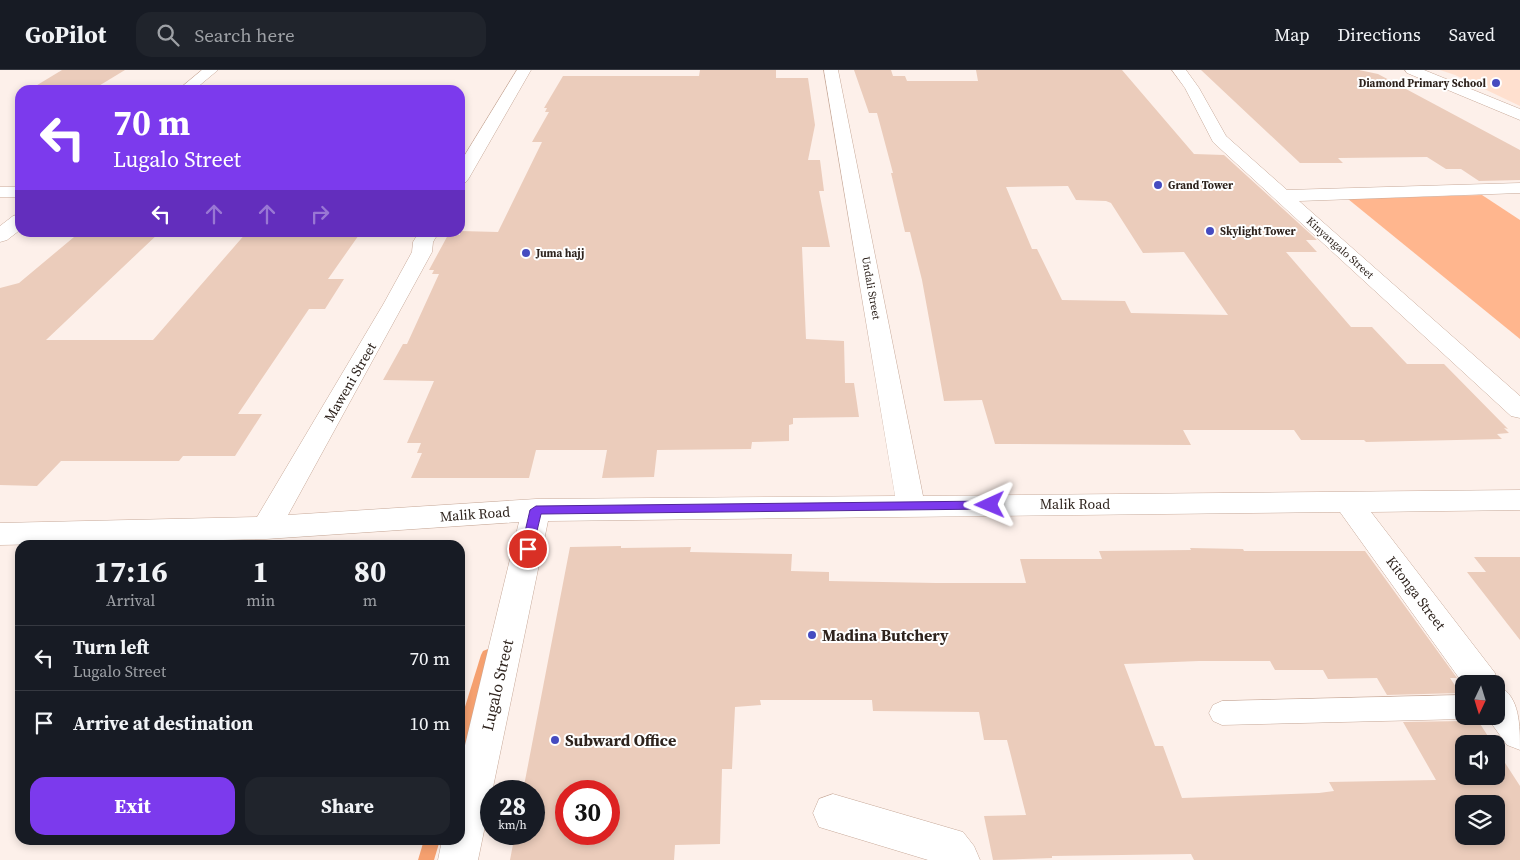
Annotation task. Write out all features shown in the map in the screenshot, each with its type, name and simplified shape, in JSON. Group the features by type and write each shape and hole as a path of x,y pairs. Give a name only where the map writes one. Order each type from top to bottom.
{"street":[{"path":"192,85 211,70"},
{"path":"465,170 524,70"},
{"name":"Undali Street","path":"831,70 911,506"},
{"name":"Kinyangalo Street","path":"1179,70 1192,88 1219,140 1520,410"},
{"path":"1412,70 1520,115"},
{"path":"1282,196 1520,188"},
{"path":"0,192 15,192"},
{"path":"0,236 15,224"},
{"name":"Maweni Street","path":"266,528 395,303 422,252 423,242 426,237"},
{"name":"Malik Road","path":"0,534 266,528 536,510 1520,500"},
{"name":"Kitonga Street","path":"1348,502 1476,675"},
{"name":"Lugalo Street","path":"465,829 536,510"},
{"name":"Kitonga Street","path":"1505,713 1520,733"},
{"path":"833,813 949,846 960,860"},
{"name":"Lugalo Street","path":"458,860 461,845"}],"lane":[{"path":"1222,714 1455,707"}],"shaded area":[{"name":"Diamond Primary School","path":"1440,70 1520,70 1520,106 1455,75"},
{"path":"1482,195 1520,220 1520,339 1348,199"}],"building":[{"path":"62,70 125,70 100,85 37,85"},
{"path":"700,70 776,70 776,78 808,78 815,125 808,160 820,160 824,191 819,191 830,247 802,247 806,339 844,341 845,383 854,383 859,417 793,418 793,424 789,425 789,441 752,442 751,449 657,450 654,477 602,478 607,450 536,450 529,478 411,478 422,453 417,453 421,443 407,443 434,381 383,380 403,344 407,344 439,274 432,274 434,270 429,270 447,237 465,237 465,231 498,232 542,142 532,142 549,112 545,112 547,108 544,108 563,76 699,76"},
{"path":"854,70 891,70 893,76 905,76 907,81 978,81 976,70 1122,70 1194,154 1224,155 1317,240 1306,240 1317,252 1286,252 1351,327 1372,327 1407,364 1444,364 1508,429 1504,428 1509,433 1497,434 1502,439 1366,442 1364,440 1301,440 1294,430 1183,430 1191,445 995,444 982,400 944,401 922,280 910,232 905,232 891,173 893,173 877,113 869,113","holes":["1068,186 1076,200 1106,201 1111,203 1143,253 1184,252 1228,315 1131,313 1125,301 1062,300 1037,249 1032,249 1006,187"]},
{"path":"1201,70 1359,70 1378,74 1520,150 1520,180 1479,181 1461,169 1446,169 1427,157 1338,158 1343,163 1300,163"},
{"path":"74,237 155,237 46,340 153,340 243,237 357,237 328,279 344,279 325,309 309,309 238,414 262,414 235,456 183,456 179,461 61,461 37,486 0,485 0,288 19,283"},
{"path":"570,547 691,547 690,552 792,554 791,571 829,572 829,581 936,583 1026,583 1020,559 1102,559 1099,551 1191,550 1190,548 1243,549 1244,551 1365,551 1455,675 1455,678 1450,678 1455,686 1455,693 1387,695 1377,678 1328,679 1323,670 1275,670 1270,661 1124,664 1155,746 1163,746 1182,798 1319,793 1334,791 1329,782 1436,780 1403,722 1455,721 1455,725 1481,725 1487,735 1455,735 1455,785 1505,785 1505,763 1520,786 1520,860 1194,860 1191,854 1052,856 1052,858 993,860 984,816 1026,815 1007,740 984,740 979,712 873,711 872,700 760,700 761,705 735,707 732,769 722,769 720,844 675,845 674,860 510,860 513,845 545,845 545,780 525,780"},
{"path":"1474,557 1520,557 1520,640 1467,572 1486,572"}],"waterway":[{"path":"465,731 488,655"},
{"path":"426,860 430,845"}],"place":[{"name":"Diamond Primary School","path":"1496,83"},
{"name":"Grand Tower","path":"1158,185"},
{"name":"Skylight Tower","path":"1210,231"},
{"name":"Juma hajj","path":"526,253"},
{"name":"Madina Butchery","path":"812,635"},
{"name":"Subward Office","path":"555,740"}],"route":[{"path":"528,549 536,510 990,505"}]}
